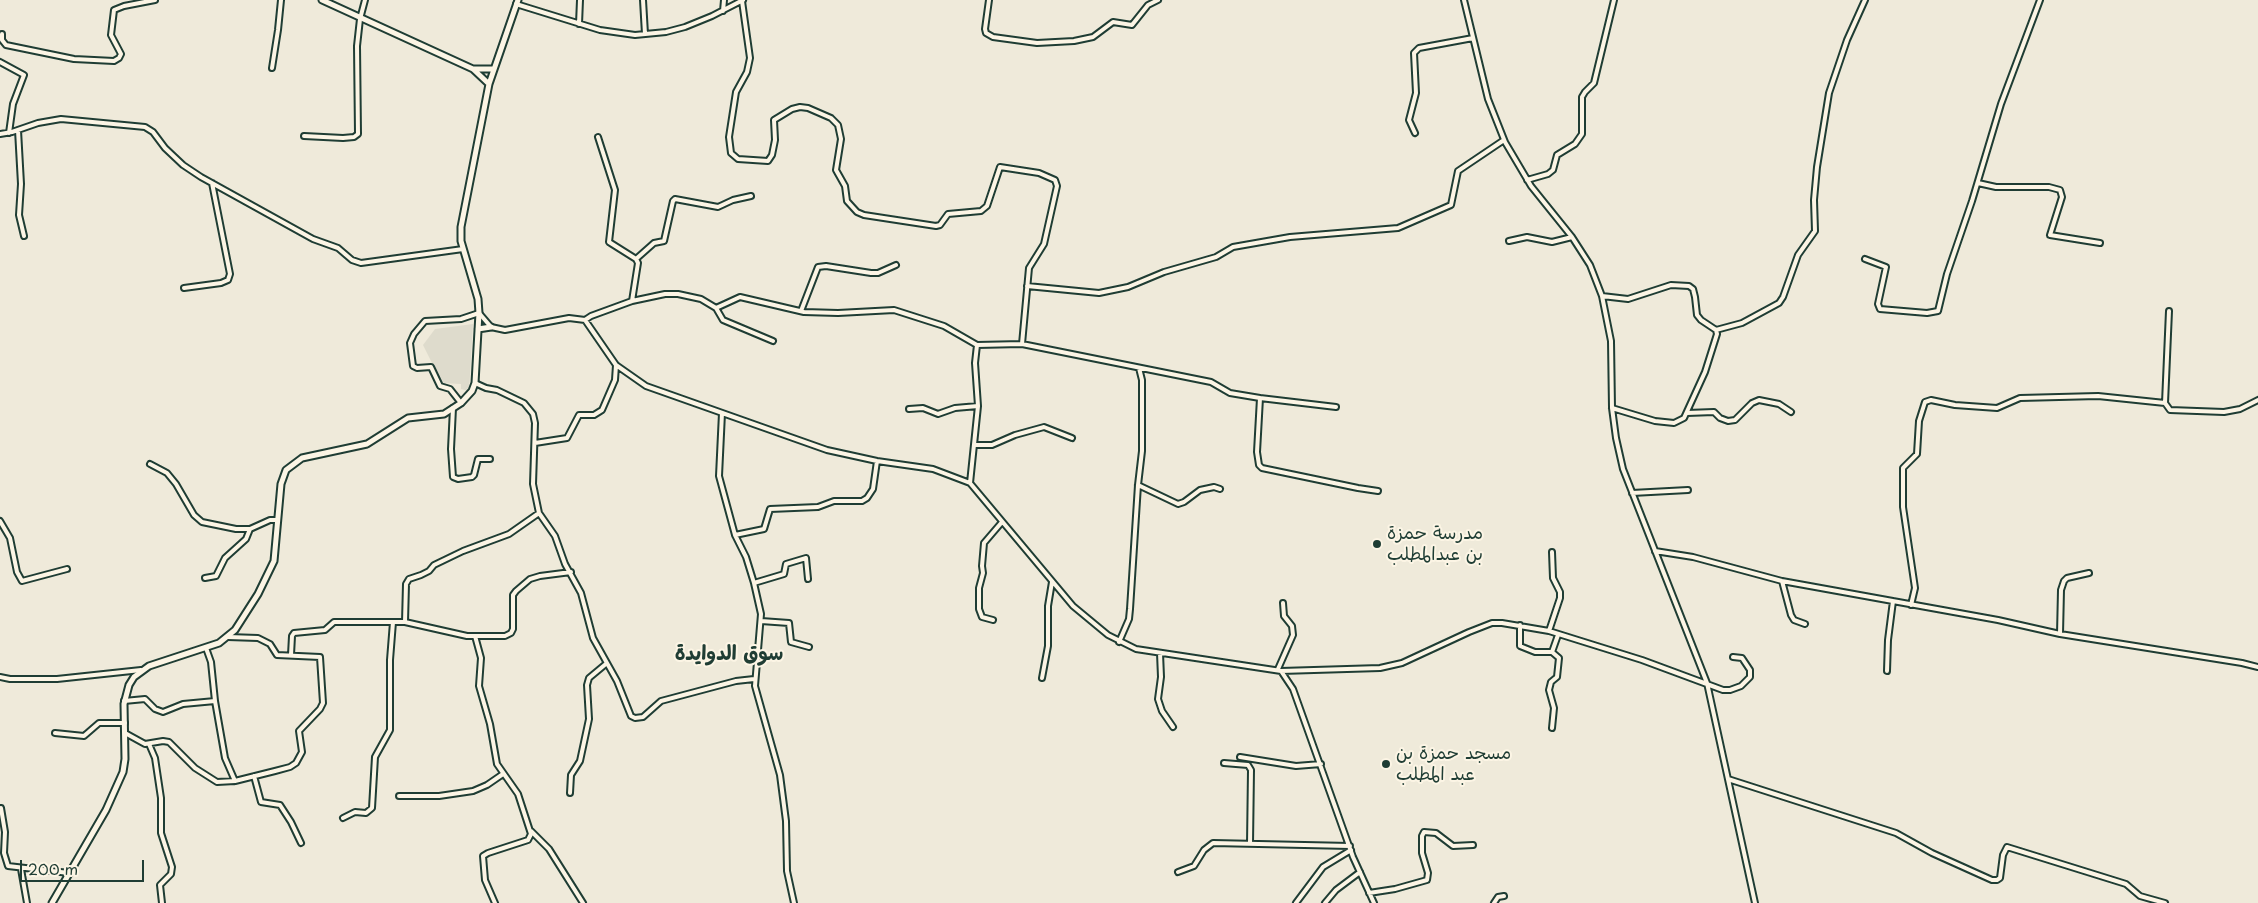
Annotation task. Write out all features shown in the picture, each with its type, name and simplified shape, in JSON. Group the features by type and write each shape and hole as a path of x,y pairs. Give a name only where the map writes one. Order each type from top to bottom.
{"street":[{"path":"124,0 124,6"},
{"path":"2,34 2,40 6,45 74,59 114,61 121,54 112,38 113,15 116,8 155,0"},
{"path":"272,68 281,0"},
{"path":"322,0 473,69 489,84"},
{"path":"304,136 351,138 358,134 357,46 360,19 365,0"},
{"path":"579,24 580,0"},
{"path":"642,0 645,34"},
{"path":"723,11 724,0"},
{"path":"0,677 10,680 57,679 141,670 206,648 228,637 241,621 271,568 275,553 281,484 286,470 296,461 318,453 367,444 400,421 416,416 440,416 461,403 475,383 479,314 478,299 463,249 461,234 463,212 489,84 517,2 579,24 614,33 645,34 684,27 723,11 742,0 750,58 747,72 736,92 734,101 729,148 734,157 740,160 768,162 772,155 775,140 773,123 776,117 792,109 808,108 835,121 838,125 841,139 836,170 845,186 847,201 851,207 864,215 932,226 940,225 948,214 981,211 989,202 1000,167 1053,177 1057,186 1044,244 1031,264 1027,286 1022,344"},
{"path":"989,0 984,29 986,33 993,37 1037,43 1074,41 1093,37 1113,22 1132,25 1144,9 1158,0"},
{"path":"1464,0 1488,99 1504,140 1526,180 1553,216 1572,237 1590,265 1602,296 1611,341 1612,408 1623,469 1707,683 1755,903"},
{"path":"1526,180 1548,174 1553,170 1557,155 1574,144 1582,134 1582,97 1594,84 1614,0"},
{"path":"1602,296 1628,299 1671,285 1685,284 1693,289 1700,320 1716,330 1742,323 1778,303 1783,297 1798,255 1815,231 1814,200 1816,175 1829,93 1847,40 1866,0"},
{"path":"1865,259 1886,267 1878,304 1880,309 1927,313 1938,311 1947,274 1978,183 2001,104 2040,0"},
{"path":"1414,132 1409,120 1416,85 1414,53 1419,48 1473,38"},
{"path":"0,62 24,75 11,111 9,133"},
{"path":"473,69 494,69"},
{"path":"0,134 9,133 38,123 61,119 145,127 153,132 165,148 183,165 313,239 338,248 356,262 409,258 463,249"},
{"path":"18,130 21,191 19,214 24,236"},
{"path":"598,136 615,190 609,242 636,260"},
{"path":"1027,286 1099,293 1128,287 1164,272 1216,257 1233,247 1290,236 1398,228 1451,205 1458,171 1504,140"},
{"path":"184,288 222,283 228,280 230,274 212,183"},
{"path":"1978,183 1996,187 2049,187 2060,190 2062,196 2050,235 2100,243"},
{"path":"636,260 654,243 664,241 673,201 718,207 733,200 751,196"},
{"path":"1509,241 1527,237 1552,242 1572,237"},
{"path":"632,301 637,275 636,260"},
{"path":"801,311 818,267 826,266 871,273 896,265"},
{"path":"478,329 491,327 505,330 569,318 585,320 632,301 665,294 678,294 702,299 716,308 723,320 773,341"},
{"path":"716,308 740,297 801,311 838,313 894,310 944,326 977,345 1022,344 1211,382 1230,393 1336,407"},
{"path":"2168,311 2166,403 2170,410 2224,412 2240,409 2258,400"},
{"path":"479,314 491,327"},
{"path":"461,403 450,389 440,386 431,367 417,368 413,366 410,343 414,334 428,319 461,319 479,314"},
{"path":"585,320 616,365 646,386 827,450 877,461 946,472 970,483 1052,582 1091,622 1119,642 1136,649 1279,670 1391,667 1483,626 1502,623 1549,631 1730,690 1746,682 1750,677 1750,670 1742,658 1733,657"},
{"path":"1612,408 1655,421 1674,423 1684,418 1705,372 1716,338 1716,330"},
{"path":"970,483 978,406 977,345"},
{"path":"534,443 568,438 578,415 594,415 602,410 613,387 616,365"},
{"path":"1119,642 1123,635 1130,610 1143,430 1140,368"},
{"path":"475,383 497,390 529,407 535,422 533,484 539,513 555,536 565,564 581,593 593,638 617,681 630,714 635,718 643,717 661,701 736,681 754,679"},
{"path":"1911,605 1915,588 1903,507 1903,468 1916,454 1919,421 1925,402 1930,400 1997,408 2020,398 2098,396 2166,403"},
{"path":"1260,398 1258,460 1262,468 1358,488 1378,490"},
{"path":"1687,413 1714,412 1720,418 1728,421 1735,420 1752,403 1760,400 1779,404 1791,412"},
{"path":"909,409 923,408 938,414 955,408 978,406"},
{"path":"453,408 451,449 453,477 458,479 472,477 478,459 490,459"},
{"path":"722,413 719,476 735,535 746,558 754,583 761,621 754,679 780,775 786,821 787,871 794,903"},
{"path":"975,445 992,445 1015,435 1044,427 1072,438"},
{"path":"735,535 764,529 770,509 818,507 834,501 862,501 873,490 877,461"},
{"path":"150,464 167,474 176,484 194,515 202,522 236,529 250,529 270,520 278,520"},
{"path":"1138,485 1149,488 1178,504 1184,502 1200,490 1214,487 1220,489"},
{"path":"1632,493 1688,490"},
{"path":"405,622 406,584 409,579 429,571 434,565 463,551 509,534 539,513"},
{"path":"0,521 10,538 17,572 22,581 67,569"},
{"path":"993,620 982,617 978,609 979,588 983,573 984,543 1002,522"},
{"path":"205,578 216,576 225,558 246,539 250,529"},
{"path":"1655,551 1694,557 1782,581 1998,620 2060,634 2242,662 2258,667"},
{"path":"1549,631 1560,598 1560,592 1553,578 1552,552"},
{"path":"754,583 784,574 786,564 806,558 808,579"},
{"path":"290,654 292,636 296,632 322,630 334,622 405,622 475,636 505,636 511,633 514,617 513,595 516,591 530,579 571,572"},
{"path":"2060,634 2061,590 2064,581 2067,578 2089,573"},
{"path":"1782,581 1791,615 1794,620 1805,624"},
{"path":"1042,678 1048,646 1048,606 1052,582"},
{"path":"1887,671 1888,640 1894,601"},
{"path":"1279,670 1293,635 1292,626 1284,616 1283,603"},
{"path":"761,621 789,623 792,642 809,647"},
{"path":"343,818 354,812 366,813 372,808 376,757 390,730 390,660 393,622"},
{"path":"1520,625 1520,646 1535,652 1552,652 1560,662 1557,677 1551,682 1549,690 1554,708 1552,728"},
{"path":"1552,652 1558,635"},
{"path":"475,636 481,658 479,686 490,724 497,764 518,794 531,831 549,849 583,903"},
{"path":"125,733 145,744 169,742 195,768 205,776 212,777 214,781 220,783 290,767 296,763 302,752 299,732 322,706 320,657 290,654 277,655 270,644 258,638 228,637"},
{"path":"206,648 211,662 215,701 225,758 235,781"},
{"path":"1160,653 1161,678 1158,699 1162,711 1173,727"},
{"path":"570,793 571,775 580,761 589,719 588,682 607,663"},
{"path":"52,903 114,793 125,759 124,701 129,686 141,670"},
{"path":"1279,670 1293,689 1350,848 1374,903"},
{"path":"124,701 145,698 155,709 163,712 183,704 215,701"},
{"path":"55,734 84,736 99,723 124,722"},
{"path":"149,744 155,758 161,798 160,833 172,867 171,874 160,885 162,903"},
{"path":"1240,757 1296,766 1321,764"},
{"path":"1224,763 1245,765 1251,770 1250,844"},
{"path":"399,796 439,796 473,791 487,785 503,774"},
{"path":"254,776 261,802 280,805 301,843"},
{"path":"1728,779 1896,833 1932,853 1992,880 2000,878 2003,855 2007,847 2126,884 2140,896 2166,903"},
{"path":"1,808 4,818 6,864 21,868 69,873"},
{"path":"495,903 485,880 483,856 488,852 528,840 531,831"},
{"path":"1369,893 1395,889 1426,880 1428,873 1422,853 1422,836 1424,832 1436,833 1453,846 1473,844"},
{"path":"1178,872 1194,866 1204,850 1213,843 1350,848"},
{"path":"1296,903 1324,867 1350,848"},
{"path":"21,868 27,903"},
{"path":"1325,903 1336,890 1360,872"},
{"path":"1494,903 1498,897 1504,896"}],"shaded area":[{"path":"473,324 469,391 461,389 461,384 442,383 423,345 435,329"}],"place":[{"name":"مدرسة حمزة بن عبدالمطلب","path":"1377,544"},
{"name":"مسجد حمزة بن عبد المطلب","path":"1386,764"}],"district":[{"name":"سوق الدوايدة","path":"729,654"}]}
